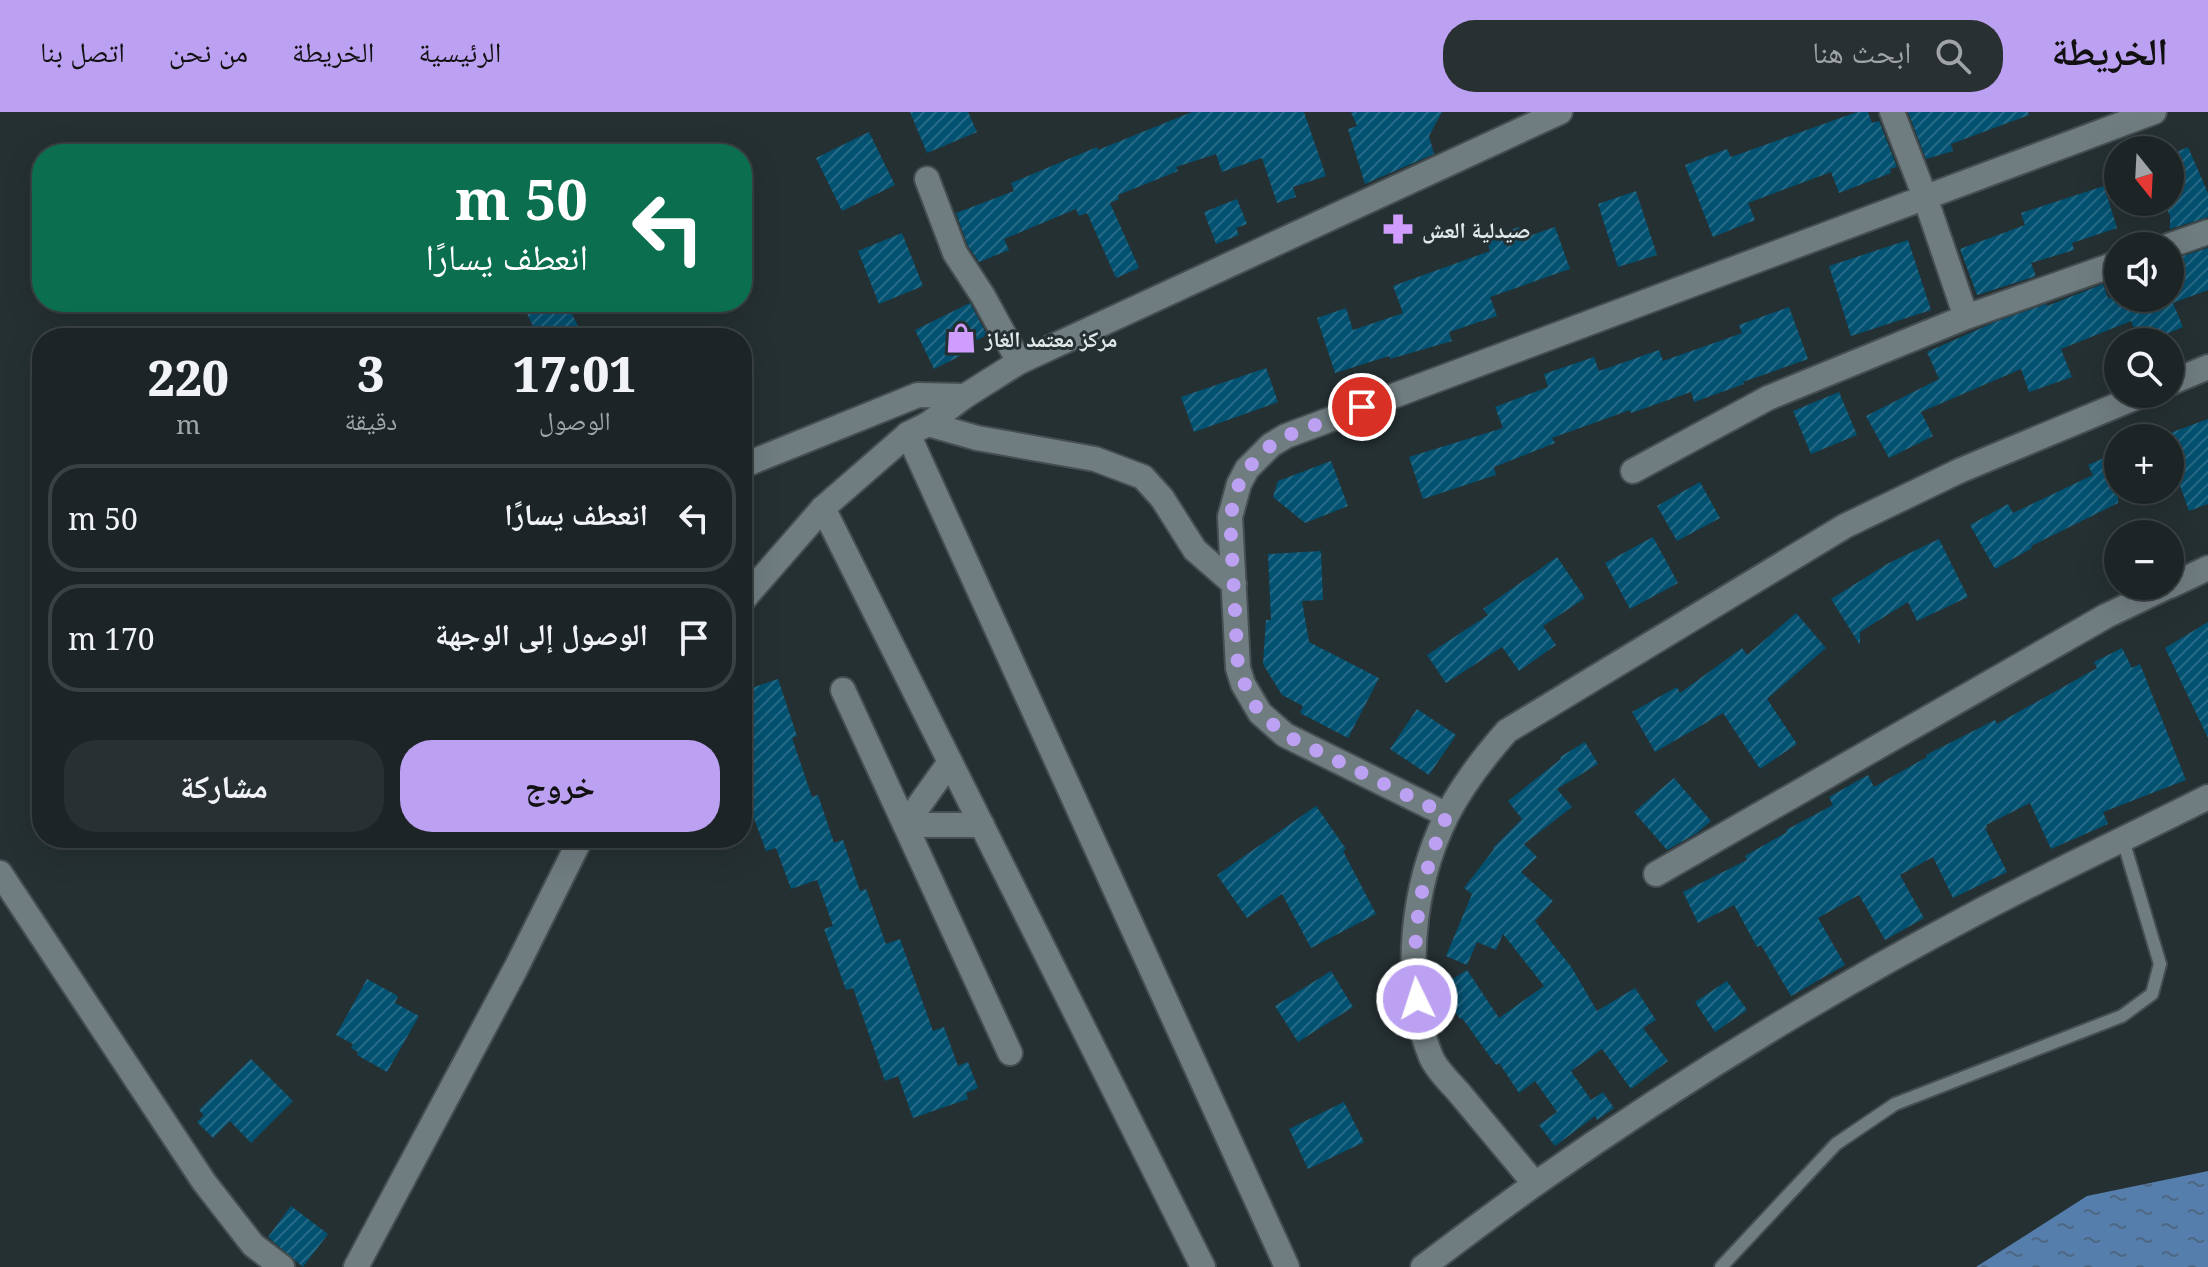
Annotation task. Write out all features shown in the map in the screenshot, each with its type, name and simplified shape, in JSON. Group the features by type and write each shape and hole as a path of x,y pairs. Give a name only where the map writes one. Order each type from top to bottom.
{"street":[{"path":"752,590 823,508 918,429 1019,362 1560,112"},
{"path":"1892,112 1966,317"},
{"path":"1447,815 1299,743 1278,730 1260,713 1251,699 1238,668 1230,517 1239,484 1253,462 1286,436 2154,112"},
{"path":"927,179 955,253 1019,362"},
{"path":"2184,240 2208,232"},
{"path":"1633,471 1768,398 1966,317 2104,268"},
{"path":"2184,377 2208,367"},
{"path":"752,462 918,395 965,396"},
{"path":"1535,1184 1432,1060 1423,1030 1416,983 1415,936 1425,874 1447,815 1484,757 1507,731 1845,526 1959,471 2110,408"},
{"path":"918,429 1095,459 1143,477 1162,498 1195,550 1234,584"},
{"path":"918,429 1287,1267"},
{"path":"823,508 1203,1267"},
{"path":"2184,579 2208,568"},
{"path":"1656,874 2106,616 2140,600"},
{"path":"843,690 1010,1053"},
{"path":"905,825 950,762"},
{"path":"1423,1267 1535,1184 1739,1050 1862,976 1975,913 2208,797"},
{"path":"905,825 982,825"},
{"path":"356,1267 516,968 576,848"},
{"path":"0,873 204,1182 253,1245 282,1267"}],"lane":[{"path":"1721,1267 1836,1144 1895,1104 2122,1016 2152,994 2160,964 2123,840"}],"water":[{"path":"2208,1171 2208,1267 1976,1267 2087,1196"}],"building":[{"path":"910,112 968,112 977,132 927,153"},
{"path":"1192,112 1304,112 1326,176 1293,187 1296,197 1277,203 1262,158 1222,172 1216,154 1176,167 1178,171 1118,195 1119,199 1110,203 1139,268 1116,278 1087,213 1079,216 1076,209 1004,239 1009,250 979,262 968,246 956,213 1014,191 1011,183"},
{"path":"1351,112 1442,112 1429,136 1434,154 1365,184 1348,129 1357,126"},
{"path":"1857,112 1868,112 1872,123 1879,121 1897,167 1890,169 1891,173 1839,193 1831,172 1748,203 1755,220 1713,237 1685,165 1727,149 1731,157"},
{"path":"1908,112 2028,112 2029,115 1951,144 1953,151 1926,159"},
{"path":"869,132 895,185 842,211 816,158"},
{"path":"2188,147 2208,193 2208,217 2170,229 2170,216 2184,216 2184,149"},
{"path":"2104,186 2104,216 2113,216 2117,228 2072,243 2074,250 2031,263 2036,276 1977,295 1960,249 2025,225 2021,213"},
{"path":"1636,191 1657,255 1618,267 1598,204"},
{"path":"1237,199 1247,224 1236,228 1239,235 1216,244 1204,212"},
{"path":"1519,227 1523,238 1555,227 1570,269 1490,297 1497,316 1449,332 1452,341 1335,373 1317,318 1346,308 1353,330 1403,313 1393,286 1490,251 1486,239"},
{"path":"902,233 923,286 879,304 858,251"},
{"path":"1908,240 1931,310 1851,336 1829,266"},
{"path":"2208,248 2208,290 2184,299 2184,256"},
{"path":"2103,284 2104,312 2177,312 2183,327 2134,328 2131,321 2104,328 2104,332 2061,349 2072,377 2029,392 2021,369 1921,412 1933,436 1889,458 1866,416 1939,379 1927,352 1995,322"},
{"path":"970,303 987,335 973,342 976,348 934,369 915,330"},
{"path":"1789,307 1808,359 1694,402 1691,392 1552,438 1555,443 1494,467 1496,475 1423,499 1409,457 1503,428 1495,407 1548,387 1544,374 1594,357 1599,371 1659,350 1663,361 1742,333 1739,325"},
{"path":"526,312 571,312 579,328 534,328"},
{"path":"1266,368 1278,402 1194,432 1181,397"},
{"path":"1839,392 1857,435 1811,454 1793,411"},
{"path":"2208,419 2208,504 2189,511 2184,497 2184,428"},
{"path":"2104,458 2104,504 2116,504 2031,546 1995,569 1970,525 2008,504 2013,513 2093,475 2088,465"},
{"path":"1331,461 1348,506 1305,523 1273,497 1278,481"},
{"path":"1700,482 1720,518 1677,541 1657,506"},
{"path":"1653,537 1678,583 1630,609 1605,563"},
{"path":"1939,539 1968,597 1917,621 1908,602 1860,632 1860,645 1831,599 1887,564"},
{"path":"1321,551 1323,600 1302,601 1309,642 1379,678 1348,738 1300,713 1303,706 1282,695 1263,664 1266,620 1271,620 1268,554"},
{"path":"1557,557 1585,598 1543,626 1556,645 1519,671 1502,647 1446,683 1427,655 1488,615 1483,609"},
{"path":"1796,613 1826,648 1767,699 1797,744 1760,769 1723,713 1655,752 1632,712 1677,687 1680,693 1742,648 1747,655"},
{"path":"2208,622 2208,738 2165,648"},
{"path":"2122,648 2132,668 2140,664 2186,780 2103,812 2108,824 2051,849 2030,803 1986,825 2007,872 1953,898 1933,857 1900,875 1924,918 1885,940 1859,895 1818,918 1845,965 1791,996 1761,945 1757,947 1734,905 1698,923 1683,892 1747,860 1745,856 1833,805 1829,797 1868,775 1874,787 1926,755 1995,720 1997,724 2097,668 2094,662"},
{"path":"778,679 797,736 792,738 812,797 818,795 834,843 843,840 860,891 866,889 886,944 900,939 933,1031 944,1027 958,1066 968,1062 978,1088 966,1093 968,1099 913,1118 898,1076 885,1081 853,988 846,990 824,929 833,926 817,880 791,889 776,848 766,851 752,816 752,688"},
{"path":"1417,709 1456,735 1429,775 1390,749"},
{"path":"1585,742 1598,764 1557,789 1572,807 1524,844 1537,857 1521,872 1553,901 1535,921 1572,968 1597,1011 1635,988 1656,1020 1643,1028 1668,1061 1631,1089 1602,1049 1571,1071 1591,1100 1603,1092 1614,1108 1597,1120 1595,1116 1555,1146 1539,1125 1557,1112 1535,1081 1519,1093 1439,988 1467,970 1499,1018 1544,986 1503,934 1496,950 1477,942 1467,965 1446,956 1472,894 1464,888 1493,848 1522,819 1508,801 1560,757"},
{"path":"1674,778 1711,821 1667,850 1634,812"},
{"path":"1316,806 1346,849 1343,851 1376,914 1311,948 1282,894 1247,918 1217,875"},
{"path":"1331,971 1353,1007 1298,1042 1275,1006"},
{"path":"367,979 398,996 395,1003 419,1016 387,1072 357,1055 358,1052 351,1048 353,1044 336,1035"},
{"path":"1727,981 1747,1010 1715,1032 1695,1002"},
{"path":"251,1059 293,1101 251,1143 230,1121 213,1138 197,1122 204,1115 199,1110"},
{"path":"1344,1102 1364,1142 1308,1169 1289,1129"},
{"path":"291,1206 328,1234 303,1267 268,1237"}],"place":[{"name":"صيدلية العش","path":"1398,229"},
{"name":"مركز معتمد الغاز","path":"961,338"}],"route":[{"path":"1362,407 1286,436 1271,445 1247,469 1239,484 1230,517 1238,668 1243,684 1260,713 1285,735 1447,815 1425,874 1418,905 1414,967 1417,999"}]}
